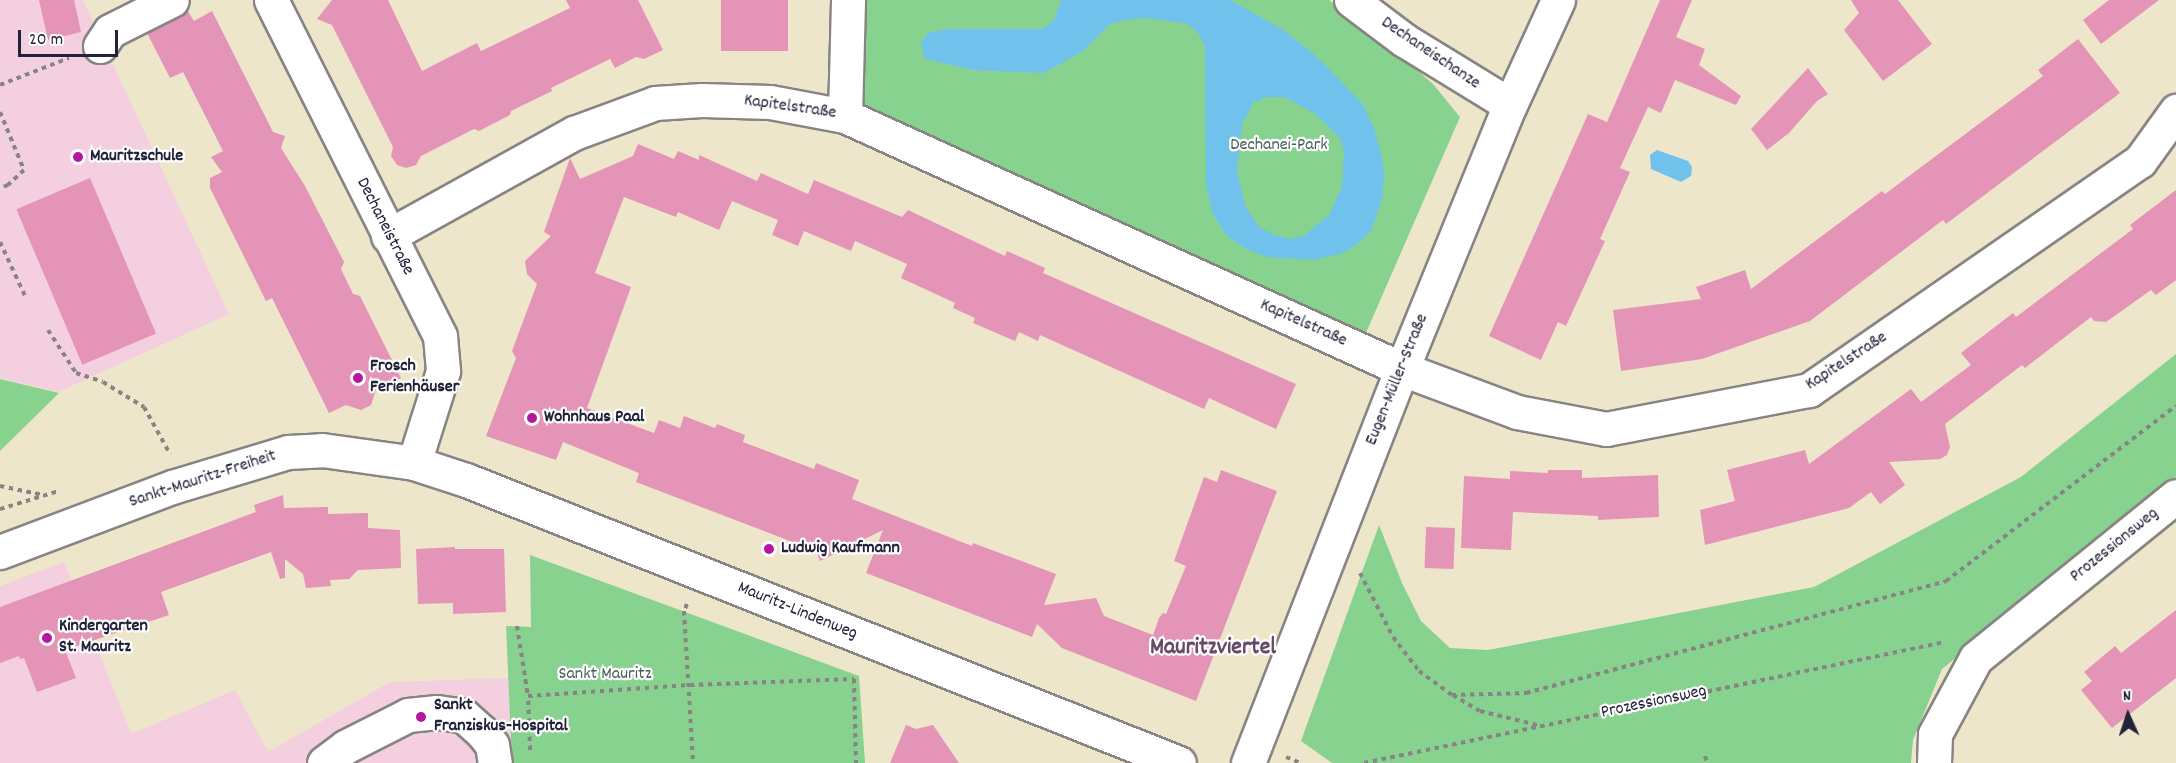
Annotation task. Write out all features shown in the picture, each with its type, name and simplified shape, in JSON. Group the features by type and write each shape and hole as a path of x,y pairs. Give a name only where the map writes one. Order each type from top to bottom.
{"street":[{"path":"100,46 110,31 172,0"},
{"name":"Dechaneistraße","path":"271,0 440,336 443,371 414,463"},
{"path":"845,116 848,0"},
{"name":"Dechaneischanze","path":"1351,0 1404,40 1510,105"},
{"name":"Eugen-Müller-Straße","path":"1248,763 1402,369 1510,105 1558,0"},
{"name":"Kapitelstraße","path":"388,236 574,133 655,103 702,100 770,102 845,116 1402,369 1517,412 1606,429 1809,390 2139,161 2176,111"},
{"name":"Sankt-Mauritz-Freiheit","path":"0,552 172,487 288,452 322,450 414,463"},
{"name":"Mauritz-Lindenweg","path":"414,463 466,480 1179,763"},
{"name":"Prozessionsweg","path":"1935,763 1935,734 1976,658 2176,496"},
{"path":"324,763 345,747 408,715 437,712 464,716 482,732 492,745 495,763"}],"path":[{"path":"0,85 100,46"},
{"path":"0,112 24,170 8,185 0,188"},
{"path":"0,242 26,298"},
{"path":"48,330 76,373 103,382 144,407 171,455"},
{"path":"1452,694 1526,693 1946,581 2176,406"},
{"path":"0,486 44,495"},
{"path":"1330,553 1356,565 1393,637 1419,672 1480,711 1543,726"},
{"path":"693,763 684,611 702,574"},
{"path":"517,626 528,696 530,752"},
{"name":"Prozessionsweg","path":"1364,763 1944,643"},
{"path":"528,696 854,679 856,763"},
{"path":"1705,756 1707,763"}],"shaded area":[{"name":"Mauritzschule","path":"0,0 83,0 229,314 58,392 0,378"},
{"path":"64,562 131,734 235,690 268,752 390,682 511,678 514,763 0,763 0,586"}],"green space":[{"name":"Dechanei-Park","path":"856,0 1329,0 1362,23 1433,84 1460,117 1362,342 864,120 855,102"},
{"path":"2176,354 2176,477 1942,669 1913,740 1911,763 1332,763 1301,741 1379,525 1402,583 1421,621 1450,648 1488,650 1814,587 2021,477"},
{"path":"0,379 59,393 0,451"},
{"name":"Sankt Mauritz","path":"530,555 859,676 865,763 512,763 506,626 531,627"}],"water":[{"path":"1061,0 1230,0 1282,29 1317,57 1362,103 1374,128 1382,157 1384,177 1382,199 1371,231 1355,246 1340,254 1313,260 1267,257 1246,249 1226,235 1212,212 1206,184 1205,47 1199,34 1188,24 1147,18 1124,20 1109,25 1083,51 1044,73 974,70 925,59 921,44 928,33 946,29 1042,29 1054,20","holes":["1267,97 1284,97 1314,113 1340,138 1344,151 1342,187 1329,215 1305,235 1291,239 1275,235 1259,227 1245,205 1237,170 1242,124 1254,102"]},
{"path":"1657,150 1688,161 1692,167 1691,176 1681,182 1651,169 1650,155"}],"building":[{"path":"39,0 74,0 81,32 48,40"},
{"path":"332,0 388,0 422,71 477,43 481,51 570,8 566,0 638,0 663,50 644,59 636,57 615,68 610,59 551,88 552,91 511,111 510,115 479,131 474,129 421,156 416,165 406,168 397,165 391,156 393,147 332,25 317,19"},
{"path":"721,0 788,0 788,51 721,51"},
{"path":"1660,0 1692,0 1676,37 1705,49 1699,65 1741,96 1736,105 1675,80 1661,113 1648,107 1620,168 1630,172 1600,239 1605,241 1566,326 1558,322 1541,360 1489,336 1588,114 1607,122"},
{"path":"1851,0 1898,0 1932,44 1883,81 1844,30 1859,13"},
{"path":"2109,0 2159,0 2101,44 2083,20"},
{"path":"187,10 194,21 212,11 273,132 285,136 281,148 305,186 344,262 341,269 353,294 360,296 401,378 376,390 371,405 361,410 346,405 329,413 272,298 266,301 210,188 210,178 222,172 211,157 223,151 183,72 170,78 147,33"},
{"path":"2078,39 2120,93 1946,224 1943,220 1810,321 1702,359 1621,371 1613,310 1701,299 1696,287 1745,270 1751,289 1882,191 1885,194 2043,76 2038,70"},
{"path":"1808,68 1828,94 1817,101 1789,133 1767,150 1751,129"},
{"path":"638,144 674,159 678,151 699,160 699,155 757,181 761,173 808,194 814,180 902,217 908,210 1005,256 1007,251 1045,268 1043,273 1296,384 1276,429 1209,398 1204,409 1040,335 1038,341 1019,332 1015,341 973,323 975,318 953,308 955,303 901,278 907,264 855,241 851,251 804,231 798,246 772,235 778,220 732,201 719,230 678,212 676,217 624,197 595,273 631,287 587,408 654,433 659,420 680,428 684,416 715,428 717,424 745,435 743,442 814,469 816,463 859,480 852,499 972,546 973,543 1056,574 1044,605 1096,598 1104,616 1153,635 1159,618 1163,613 1166,614 1186,566 1174,561 1204,477 1217,482 1221,470 1277,491 1196,701 1062,648 1037,624 1032,637 866,573 883,530 820,561 816,551 636,482 639,473 563,442 556,460 486,436 516,358 512,351 537,284 527,274 525,261 551,236 544,232 570,158 580,179 633,156"},
{"path":"90,178 156,334 82,365 16,209"},
{"path":"2176,190 2176,280 2156,295 2151,290 2106,322 2094,321 2091,317 2025,368 2022,365 1945,424 1950,447 1947,455 1940,459 1889,462 1905,485 1880,504 1871,492 1849,508 1705,545 1700,510 1735,501 1727,470 1805,450 1809,464 1911,389 1921,402 1971,365 1961,353 2013,313 2016,317 2133,229 2130,225"},
{"path":"1548,470 1582,470 1582,478 1658,475 1659,517 1598,520 1598,516 1513,512 1511,550 1461,548 1464,476 1510,479 1510,471 1548,473"},
{"path":"283,495 284,508 328,507 328,514 368,513 368,528 400,530 401,568 358,570 349,579 330,580 331,586 306,588 303,574 285,559 285,578 280,579 271,552 161,592 169,615 65,650 76,678 37,692 24,658 20,659 19,656 0,663 0,607 256,512 254,505"},
{"path":"1426,527 1455,528 1454,569 1425,568"},
{"path":"455,547 455,549 504,549 506,612 453,614 453,603 418,604 416,549"},
{"path":"2176,610 2176,678 2112,728 2081,690 2092,681 2084,672 2115,646 2121,653"},
{"path":"906,725 916,729 933,725 959,763 890,763"}],"place":[{"name":"Mauritzschule","path":"78,157"},
{"name":"Frosch Ferienhäuser","path":"358,378"},
{"name":"Wohnhaus Paal","path":"532,418"},
{"name":"Ludwig Kaufmann","path":"769,549"},
{"name":"Kindergarten St. Mauritz","path":"47,638"},
{"name":"Sankt Franziskus-Hospital","path":"421,717"}],"district":[{"name":"Mauritzviertel","path":"1213,649"}]}
